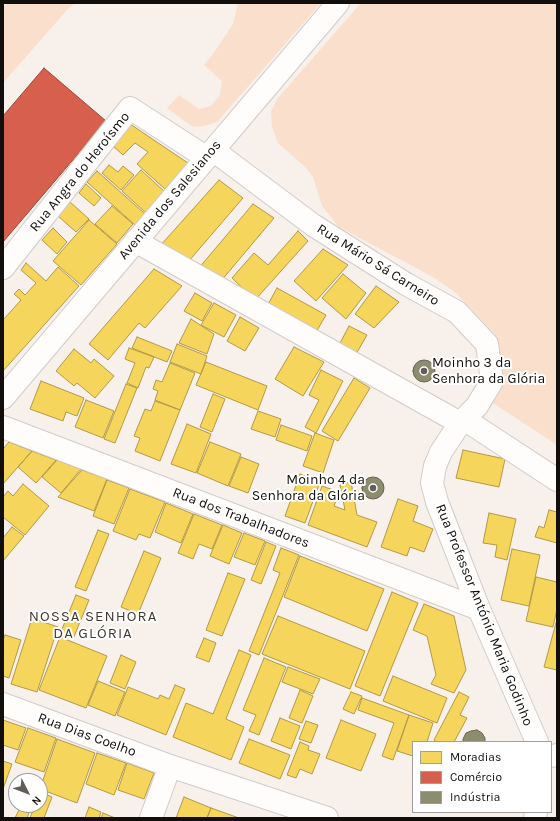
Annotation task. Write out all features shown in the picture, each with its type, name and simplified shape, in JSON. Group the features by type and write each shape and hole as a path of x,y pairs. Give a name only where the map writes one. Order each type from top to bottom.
{"street":[{"name":"Avenida dos Salesianos","path":"3,398 338,3"},
{"name":"Rua Angra do Heroísmo","path":"3,268 130,108 210,154"},
{"name":"Rua Mário Sá Carneiro","path":"210,154 313,225 406,284 457,312 487,344 492,381 467,416"},
{"path":"135,241 467,416 557,480"},
{"name":"Rua Professor António Maria Godinho","path":"467,416 440,452 435,466 432,483 437,502 478,608 537,741"},
{"name":"Rua dos Trabalhadores","path":"3,427 478,608"},
{"name":"Rua Dias Coelho","path":"3,704 170,766 327,818"},
{"path":"151,818 170,766"}],"shaded area":[{"path":"7,3 75,3 67,10 3,83 3,8"},
{"path":"238,3 321,3 217,122 204,126 193,127 167,108 179,95 199,109 211,106 220,95 222,81 204,65 233,24"},
{"path":"361,3 557,3 557,445 493,403 482,420 499,369 499,348 495,334 456,293 433,277 339,227 322,206 313,177 305,167 278,143 272,127 271,112 277,99"}],"building: Moradias":[{"path":"130,124 188,163 165,189 137,164 148,152 135,143 123,155 113,146"},
{"path":"109,165 118,172 123,166 134,175 121,190 102,173"},
{"path":"141,170 165,192 146,213 122,191"},
{"path":"97,171 145,214 135,225 87,182"},
{"path":"219,180 243,198 188,262 159,247"},
{"path":"86,184 101,198 94,206 79,193"},
{"path":"70,202 89,219 76,232 58,216"},
{"path":"253,204 274,218 221,281 198,269"},
{"path":"112,206 133,224 117,243 95,224"},
{"path":"89,220 117,244 81,285 53,261"},
{"path":"53,228 67,242 57,254 42,240"},
{"path":"298,231 308,241 255,300 232,278 254,253 268,265"},
{"path":"323,249 348,265 316,301 294,281"},
{"path":"26,263 46,281 58,267 79,286 3,371 3,320 21,300 14,294 19,289 25,295 36,283 21,270"},
{"path":"154,269 182,286 145,328 139,323 108,360 89,344"},
{"path":"343,274 366,293 346,319 322,298"},
{"path":"376,286 399,302 374,328 355,314"},
{"path":"277,288 326,315 315,334 266,308"},
{"path":"195,293 212,303 202,321 184,311"},
{"path":"214,303 236,315 224,337 201,325"},
{"path":"240,317 259,328 245,351 227,341"},
{"path":"191,319 214,334 207,354 179,343"},
{"path":"349,326 367,335 355,356 338,347"},
{"path":"137,337 172,351 167,362 132,348"},
{"path":"177,344 207,356 201,374 170,362"},
{"path":"294,347 324,362 303,396 275,379"},
{"path":"129,348 154,357 149,368 146,367 138,388 127,383 135,363 125,359"},
{"path":"74,349 91,363 94,359 114,376 95,398 77,383 74,386 56,371"},
{"path":"206,362 267,386 258,410 196,385"},
{"path":"170,363 195,373 180,410 155,400 158,391 153,389 156,380 162,382"},
{"path":"321,370 343,381 316,433 305,427 319,400 309,395"},
{"path":"354,378 370,388 338,441 322,431"},
{"path":"41,381 84,398 77,416 66,412 63,421 30,409"},
{"path":"126,384 137,388 115,443 104,439"},
{"path":"213,394 225,399 212,432 200,427"},
{"path":"86,400 114,411 103,438 75,427"},
{"path":"155,401 180,410 160,461 135,451 140,438 134,436 145,409 151,411"},
{"path":"258,411 281,419 275,437 251,429"},
{"path":"187,424 211,434 196,473 171,464"},
{"path":"281,425 312,436 307,451 276,440"},
{"path":"315,433 334,440 323,473 303,466"},
{"path":"9,442 32,451 3,484 3,449"},
{"path":"210,442 241,454 228,486 197,473"},
{"path":"463,450 505,459 499,487 456,478"},
{"path":"32,451 56,460 36,483 18,467"},
{"path":"241,457 259,464 248,493 229,486"},
{"path":"57,460 81,469 61,493 42,477"},
{"path":"82,470 107,479 94,511 58,497"},
{"path":"300,474 320,482 305,523 285,516"},
{"path":"107,480 129,488 114,524 93,516"},
{"path":"351,482 357,515 377,522 367,547 308,525 322,486 339,492 334,506 345,510 340,485"},
{"path":"23,484 49,506 25,535 3,517 3,497 8,491 13,496"},
{"path":"130,489 165,502 150,538 139,534 136,540 113,531"},
{"path":"398,499 418,506 413,521 433,529 424,552 410,547 407,556 381,547"},
{"path":"166,503 193,514 181,543 155,532"},
{"path":"549,510 557,512 557,543 535,537 539,526 544,528"},
{"path":"489,513 516,519 507,560 495,557 497,545 483,543"},
{"path":"194,514 222,525 212,549 199,544 193,559 178,553"},
{"path":"223,525 242,533 229,564 210,556"},
{"path":"12,527 24,536 3,561 3,538"},
{"path":"98,530 109,534 86,591 75,587"},
{"path":"244,533 265,541 255,565 234,557"},
{"path":"266,542 276,546 261,584 251,580"},
{"path":"281,548 299,555 259,655 249,651 280,573 273,570"},
{"path":"512,549 540,555 529,606 501,600"},
{"path":"144,551 161,558 138,614 121,607"},
{"path":"300,556 384,589 367,631 284,597"},
{"path":"228,573 245,579 222,636 206,630"},
{"path":"536,577 557,582 557,609 553,627 526,621"},
{"path":"392,592 418,603 380,696 355,686"},
{"path":"76,595 89,600 73,639 60,634"},
{"path":"424,604 454,616 466,670 454,693 431,684 436,675 427,636 413,630"},
{"path":"278,616 365,651 350,689 262,654"},
{"path":"32,618 58,627 37,692 11,684"},
{"path":"557,623 557,670 544,667"},
{"path":"5,635 21,640 9,678 3,676 3,640"},
{"path":"60,637 107,656 86,708 39,690"},
{"path":"204,638 216,643 209,662 196,657"},
{"path":"239,650 251,655 226,719 244,727 231,760 173,737 186,703 213,714"},
{"path":"121,655 136,662 125,689 110,683"},
{"path":"264,658 286,667 259,735 249,731 256,715 243,710"},
{"path":"288,667 320,679 313,694 282,682"},
{"path":"393,676 447,698 437,723 383,701"},
{"path":"98,681 125,692 115,716 88,705"},
{"path":"175,685 185,689 166,735 117,715 128,687 158,699 160,695 169,699"},
{"path":"300,690 313,696 302,723 289,718"},
{"path":"351,692 362,696 354,714 343,709"},
{"path":"459,692 469,697 460,715 467,718 455,741 434,740"},
{"path":"362,698 409,715 393,760 382,756 394,723 358,710"},
{"path":"409,715 433,723 427,741 412,741 412,756 397,751"},
{"path":"280,718 300,726 291,749 271,741"},
{"path":"3,720 26,728 18,750 3,745"},
{"path":"341,720 376,734 361,771 326,758"},
{"path":"306,721 318,725 311,743 299,739"},
{"path":"28,728 56,738 44,772 15,762"},
{"path":"57,739 95,753 77,803 48,792 48,773 45,773"},
{"path":"249,739 290,755 280,779 239,763"},
{"path":"300,742 309,746 308,750 320,754 312,774 300,769 296,778 287,775"},
{"path":"97,753 126,763 114,795 86,784"},
{"path":"3,761 12,764 3,789"},
{"path":"127,763 154,773 144,799 118,790"},
{"path":"48,795 52,797 48,808"},
{"path":"184,797 211,808 207,818 176,818"},
{"path":"89,807 101,812 99,818 85,818"},
{"path":"211,808 239,818 207,818"},
{"path":"18,813 29,813 27,818 15,818"},
{"path":"32,813 46,813 44,818 30,818"},
{"path":"103,813 115,818 101,818"}],"building: Comércio":[{"path":"44,68 106,121 3,242 3,116"}],"building: Indústria":[{"name":"Moinho 3 da Senhora da Glória","path":"424,360 432,363 435,371 432,379 424,382 416,379 413,371 416,363"},
{"name":"Moinho 4 da Senhora da Glória","path":"373,477 381,480 384,488 381,496 373,499 365,496 362,488 365,480"},
{"path":"477,730 482,733 485,741 463,741 466,733"}],"place":[{"name":"Moinho 3 da Senhora da Glória","path":"424,371"},
{"name":"Moinho 4 da Senhora da Glória","path":"373,488"}],"district":[{"name":"NOSSA SENHORA DA GLÓRIA","path":"93,626"}]}
